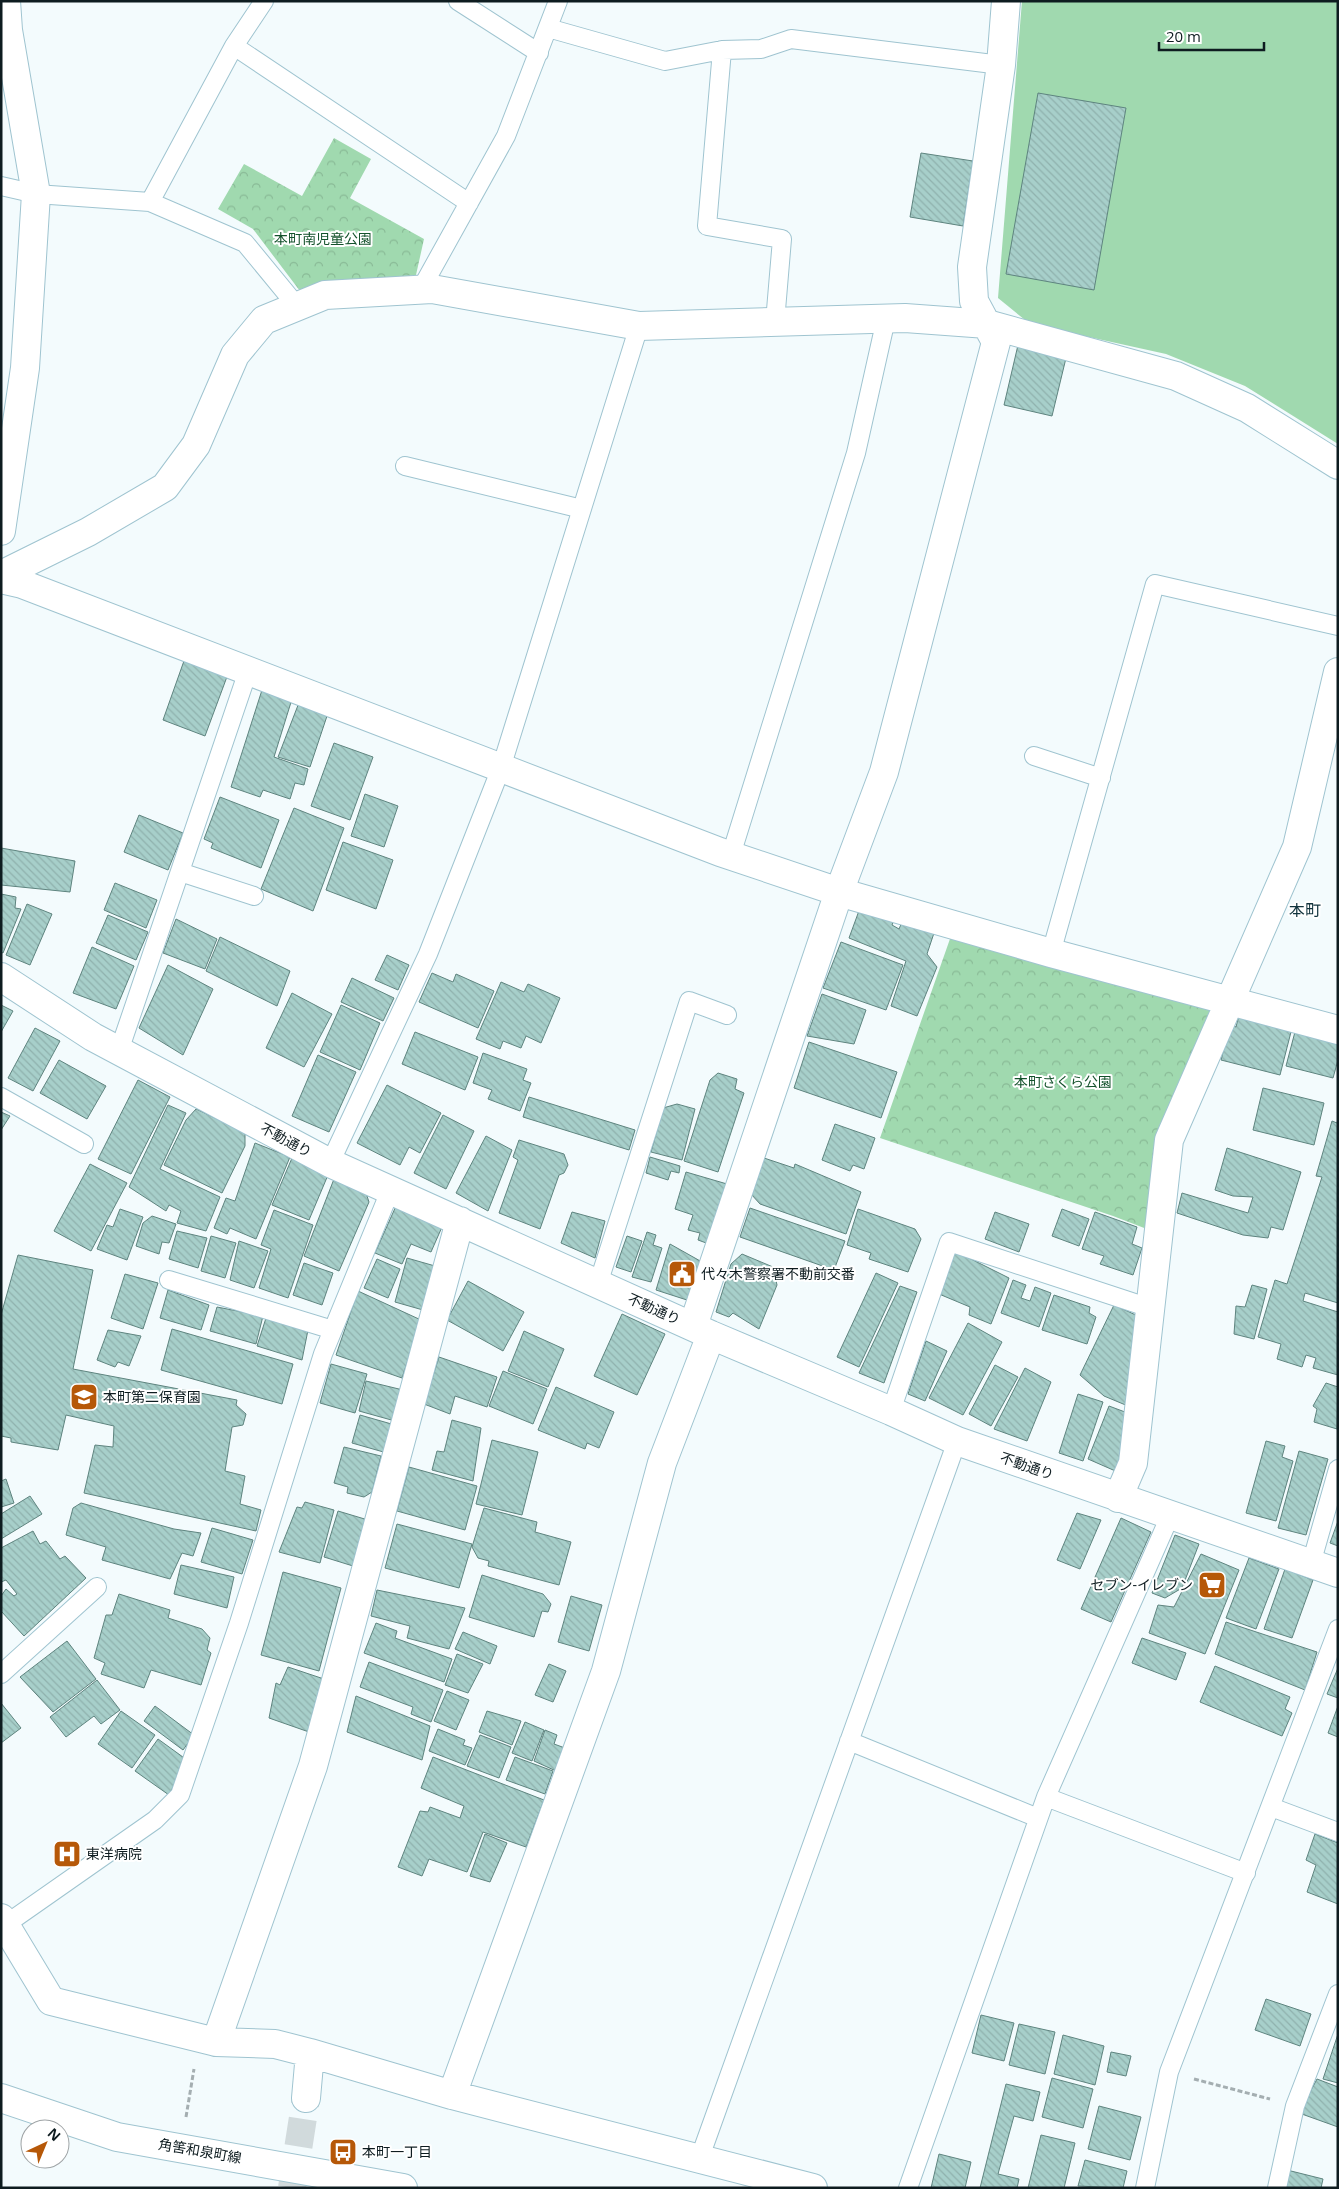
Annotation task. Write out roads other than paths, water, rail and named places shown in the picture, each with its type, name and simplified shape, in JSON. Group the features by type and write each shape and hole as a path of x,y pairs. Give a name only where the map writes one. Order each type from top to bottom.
{"street":[{"path":"1,531 25,368 36,194 8,30 6,1"},
{"path":"452,2095 606,1671 662,1463 702,1331 839,892 884,772 996,342 974,301 972,267 1001,66 1006,1"},
{"path":"1,574 88,532 165,487 196,445 235,355 264,320 296,305 325,295 432,288 639,326 886,319 987,324 1176,376 1247,408 1338,465"},
{"path":"1,579 22,584 731,855 839,892 1051,953 1338,1030"},
{"path":"1118,1498 1133,1463 1168,1140 1297,847 1338,672"},
{"name":"不動通り","path":"1,977 92,1037 330,1163 702,1331 957,1441 1338,1573"},
{"path":"208,2040 314,1766 460,1221"},
{"path":"3,1921 51,2001 208,2040 274,2044 452,2095 700,2157 813,2188"},
{"path":"306,2098 310,2053"},
{"name":"角筈和泉町線","path":"1,2098 117,2136 403,2188"}],"lane":[{"path":"150,202 234,46 264,1"},
{"path":"458,1 539,53"},
{"path":"420,289 506,136 558,1"},
{"path":"548,28 664,60 722,50 761,49 791,39 1001,66"},
{"path":"234,46 469,203"},
{"path":"722,50 707,226 782,239 775,322"},
{"path":"1,186 36,194 150,202 245,243 296,305"},
{"path":"731,855 856,453 886,319"},
{"path":"330,1163 428,954 501,768 639,326"},
{"path":"404,466 582,509"},
{"path":"1051,953 1155,584 1338,626"},
{"path":"119,1051 248,671"},
{"path":"1034,756 1100,778"},
{"path":"180,872 254,896"},
{"path":"598,1284 688,1001 727,1015"},
{"path":"1,1097 84,1144"},
{"path":"3,1921 155,1820 180,1795 239,1624 323,1354 390,1191"},
{"path":"891,1411 949,1242 1150,1308"},
{"path":"169,1280 333,1330"},
{"path":"700,2157 957,1441"},
{"path":"1311,1564 1338,1469"},
{"path":"908,2188 1046,1797 1170,1516"},
{"path":"3,1668 97,1588"},
{"path":"1145,2188 1170,2072 1338,1629"},
{"path":"849,1742 1038,1818"},
{"path":"1046,1797 1246,1873"},
{"path":"1271,1807 1338,1832"},
{"path":"1277,2188 1295,2106 1338,1994"}],"tunnel":[{"path":"292,2188 306,2098"}],"place":[{"name":"代々木警察署不動前交番","path":"682,1274"},
{"name":"本町第二保育園","path":"84,1397"},
{"name":"セブン-イレブン","path":"1212,1585"},
{"name":"東洋病院","path":"67,1854"},
{"name":"本町一丁目","path":"343,2152"}],"district":[{"name":"本町","path":"1305,910"}],"park label":[{"name":"本町南児童公園","path":"323,239"},
{"name":"本町さくら公園","path":"1063,1082"}]}
